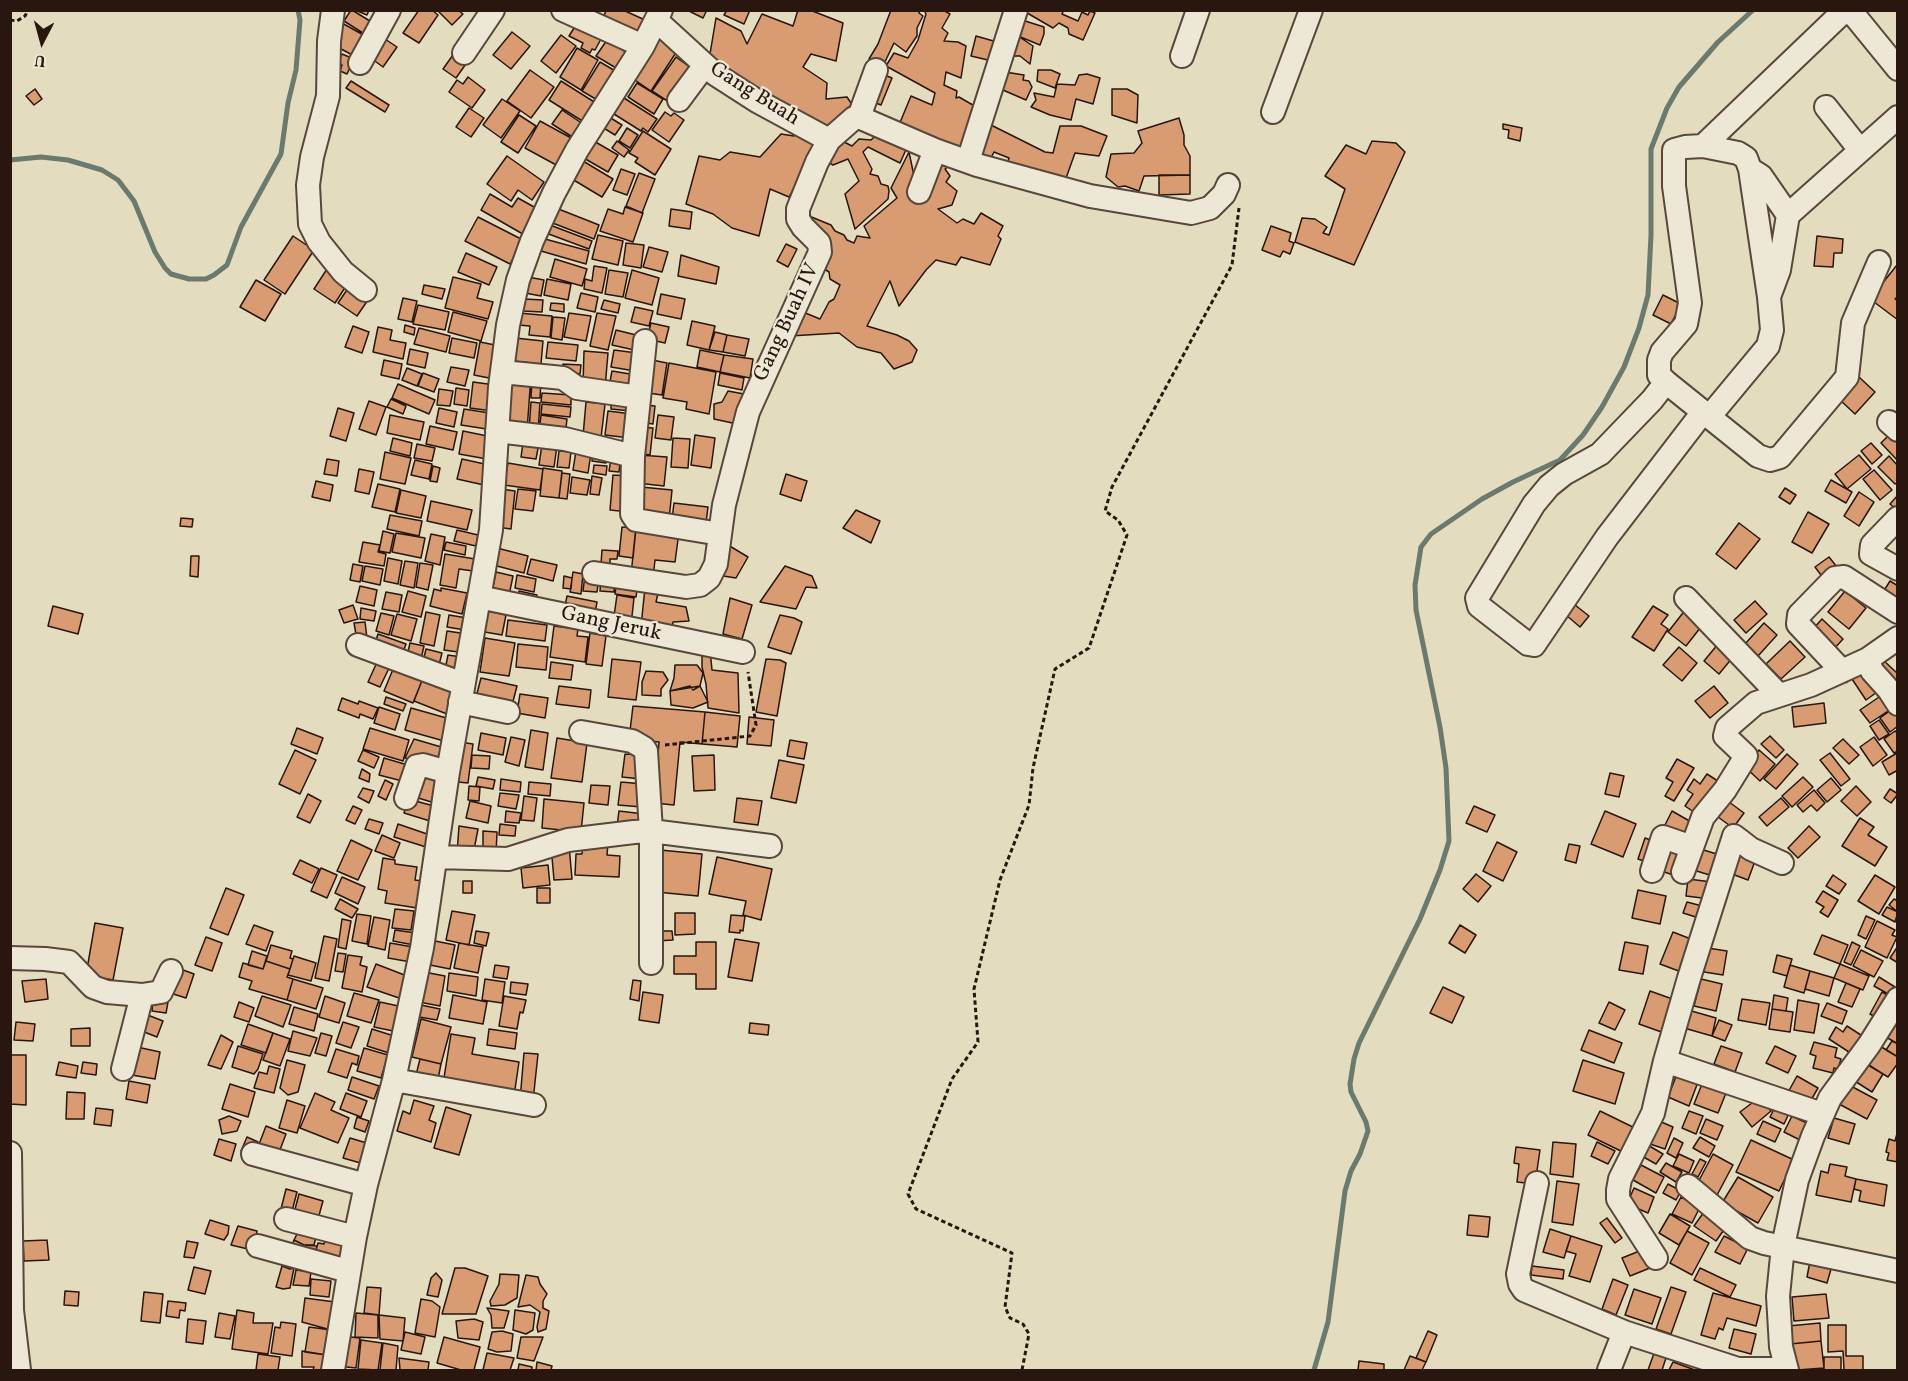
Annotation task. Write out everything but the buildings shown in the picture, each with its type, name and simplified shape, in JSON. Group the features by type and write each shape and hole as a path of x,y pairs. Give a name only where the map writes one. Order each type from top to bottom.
{"street":[{"path":"360,63 389,10"},
{"path":"464,53 493,10"},
{"path":"563,10 643,46"},
{"path":"968,161 1016,10"},
{"path":"1182,56 1198,10"},
{"path":"1273,112 1311,10"},
{"path":"328,12 328,96 312,157 308,185 310,224 319,242 343,272 365,290"},
{"path":"1703,146 1843,12 1854,15 1898,69"},
{"path":"333,1371 348,1271 366,1185 394,1080 422,948 448,772 491,530 502,372 508,325 518,280 532,241 554,193 577,150 643,46 658,15"},
{"name":"Gang Buah","path":"658,15 715,74 757,101 829,140"},
{"path":"679,99 705,65"},
{"path":"859,117 876,70"},
{"path":"1826,107 1860,150"},
{"path":"829,140 854,118 859,117 935,150 968,161 1090,196 1191,213 1210,208 1224,194 1228,185"},
{"path":"1769,297 1779,270 1788,215 1898,117"},
{"name":"Gang Buah IV","path":"720,534 724,505 748,412 820,252 819,243 803,227 797,213 817,162 829,140"},
{"path":"1665,382 1652,400 1600,454 1564,474 1549,486 1534,504 1477,598 1479,606 1528,644 1534,645 1607,537 1706,415 1768,346 1772,330 1769,297 1750,169 1746,158 1738,153 1703,146 1674,150 1672,155 1674,186 1690,303 1686,324 1662,352 1659,360 1659,375 1665,382 1706,415 1758,456 1770,460 1780,457 1847,376 1853,323 1888,260"},
{"path":"919,192 935,150"},
{"path":"1750,169 1761,176 1788,215"},
{"path":"594,573 686,587 700,585 709,579 716,564 720,534 636,520 632,514 633,456 645,341"},
{"path":"502,372 563,378 577,388 639,397"},
{"path":"497,431 565,439 633,456"},
{"path":"1898,518 1872,545 1870,554 1898,569"},
{"path":"1842,671 1798,624 1799,615 1835,578 1844,577 1898,612"},
{"name":"Gang Jeruk","path":"479,597 743,652"},
{"path":"1686,598 1779,695"},
{"path":"1683,872 1703,817 1725,790 1746,756 1725,736 1727,728 1756,704 1811,685 1868,660 1898,638"},
{"path":"358,645 508,712"},
{"path":"1868,660 1872,671 1895,693"},
{"path":"581,732 632,741 644,747 648,758 651,831 651,963"},
{"path":"406,798 417,766 423,765 448,772"},
{"path":"436,857 508,859 568,840 651,831 770,846"},
{"path":"1656,1258 1618,1199 1617,1190 1653,1113 1665,1061 1689,978 1734,836 1752,849 1782,864"},
{"path":"1652,871 1663,837 1692,847"},
{"path":"10,958 69,962 93,987 107,992 142,995 161,992 171,971"},
{"path":"123,1069 142,995"},
{"path":"1537,1183 1518,1274 1524,1290 1624,1332 1737,1370 1787,1370 1778,1314 1783,1246 1797,1180 1830,1098 1869,1045 1898,999"},
{"path":"1665,1061 1822,1114"},
{"path":"394,1080 534,1105"},
{"path":"10,1153 12,1311 16,1367"},
{"path":"254,1154 366,1185"},
{"path":"1688,1186 1749,1239 1898,1270"},
{"path":"286,1219 355,1238"},
{"path":"258,1246 348,1271"},
{"path":"1609,1371 1624,1332"}],"path":[{"path":"10,20 17,21 25,16 28,10"},
{"path":"95,10 108,10"},
{"path":"1022,1371 1029,1334 1023,1324 1010,1318 1005,1307 1012,1253 916,1209 908,1194 952,1079 978,1042 974,989 1000,880 1029,805 1033,768 1055,669 1089,648 1127,535 1118,520 1105,511 1112,487 1232,265 1239,206"},
{"path":"644,747 750,736 756,725 743,652"}],"waterway":[{"path":"10,160 41,157 68,160 102,170 118,180 134,201 155,252 171,274 189,279 206,279 214,275 227,265 241,227 281,154 288,103 296,70 300,20 298,10"},
{"path":"1314,1370 1328,1322 1345,1191 1368,1131 1351,1092 1354,1059 1359,1043 1420,919 1449,841 1446,768 1416,610 1415,585 1421,547 1431,534 1482,499 1560,460 1583,435 1602,407 1624,367 1639,328 1648,295 1651,149 1667,108 1679,87 1718,42 1753,10"}]}
